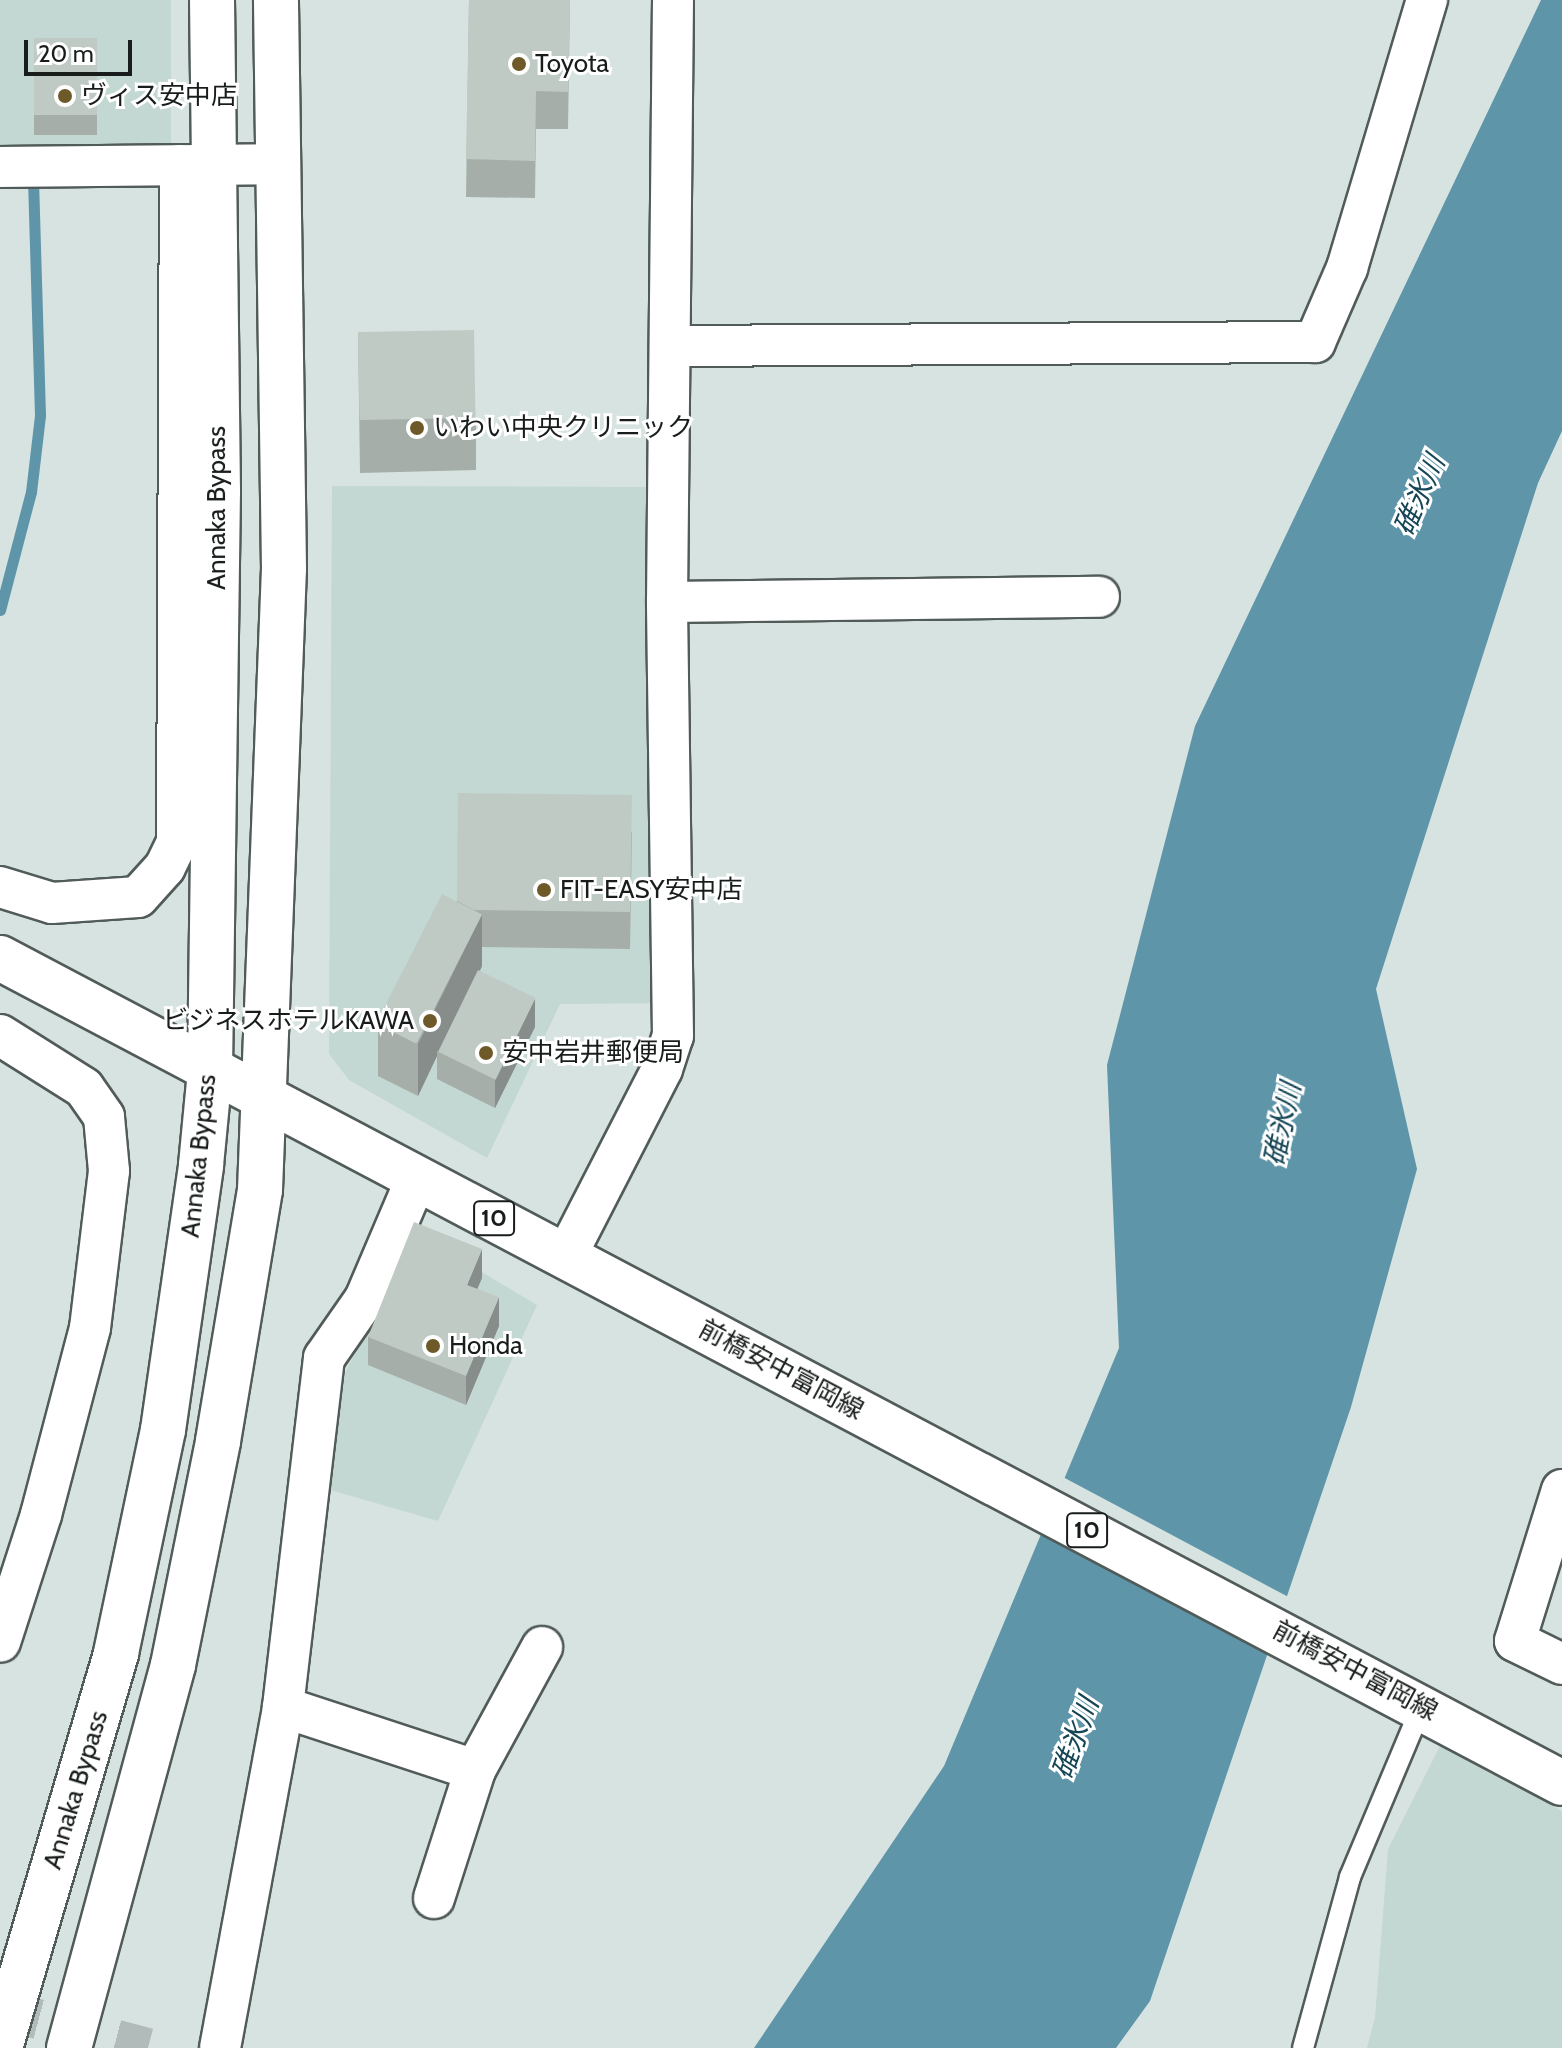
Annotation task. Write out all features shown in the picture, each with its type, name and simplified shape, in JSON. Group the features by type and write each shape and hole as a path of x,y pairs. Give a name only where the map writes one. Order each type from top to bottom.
{"main road":[{"name":"Annaka Bypass","path":"0,2048 119,1639 163,1430 210,1071 196,795 218,491 197,165 212,0"},
{"path":"69,2048 173,1665 229,1378 260,1190 267,1102 284,569 276,0"},
{"name":"前橋安中富岡線","path":"0,958 267,1102 417,1177 1562,1783"},
{"path":"0,2029 18,1984"},
{"path":"75,2048 82,2004"}],"street":[{"path":"566,1256 662,1069 673,1036 667,602 673,346 673,0"},
{"path":"673,346 1315,342 1347,268 1427,0"},
{"path":"0,167 278,164"},
{"path":"667,602 1099,597"},
{"path":"0,887 52,903 138,897 165,867 196,795"},
{"path":"0,1035 84,1088 104,1117 109,1171 90,1328 41,1515 0,1642"},
{"path":"220,2048 283,1707 324,1358 365,1299 417,1177"},
{"path":"1562,1490 1515,1641 1562,1664"},
{"path":"434,1898 475,1770 542,1647"},
{"path":"283,1707 475,1770"}],"lane":[{"path":"1303,2048 1350,1877 1410,1700"}],"shaded area":[{"path":"0,0 171,0 171,149 0,149"},
{"path":"332,486 649,487 665,1003 560,1004 487,1158 349,1080 329,1054"},
{"path":"416,1233 537,1305 438,1521 327,1489 344,1375"},
{"path":"1440,1746 1562,1811 1562,2048 1367,2048 1375,2018 1388,1849"}],"water":[{"name":"碓氷川","path":"1541,0 1562,0 1562,431 1538,483 1376,989 1417,1169 1351,1407 1150,2001 1116,2048 754,2048 944,1766 1119,1348 1107,1065 1195,726"}],"pier":[{"path":"1061,1476 1291,1598 1263,1650 1033,1528"}],"building":[{"name":"Toyota","path":"469,0 570,0 568,92 536,91 535,161 466,159"},
{"name":"ヴィス安中店","path":"34,38 97,38 97,115 34,115"},
{"path":"474,330 476,418 360,420 358,332"},
{"name":"FIT-EASY安中店","path":"458,793 632,795 630,912 474,910 457,901"},
{"path":"442,894 482,914 416,1044 376,1023"},
{"path":"478,970 536,998 496,1080 438,1052"},
{"name":"Honda","path":"414,1222 482,1249 467,1285 499,1297 466,1376 368,1337"}],"waterway":[{"path":"0,610 31,492 40,415 33,184"}],"tunnel":[{"path":"0,2009 148,2048"}],"place":[{"name":"Toyota","path":"519,64"},
{"name":"ヴィス安中店","path":"65,96"},
{"name":"いわい中央クリニック","path":"417,428"},
{"name":"FIT-EASY安中店","path":"544,890"},
{"name":"ビジネスホテルKAWA","path":"430,1021"},
{"name":"安中岩井郵便局","path":"486,1053"},
{"name":"Honda","path":"433,1346"}]}
